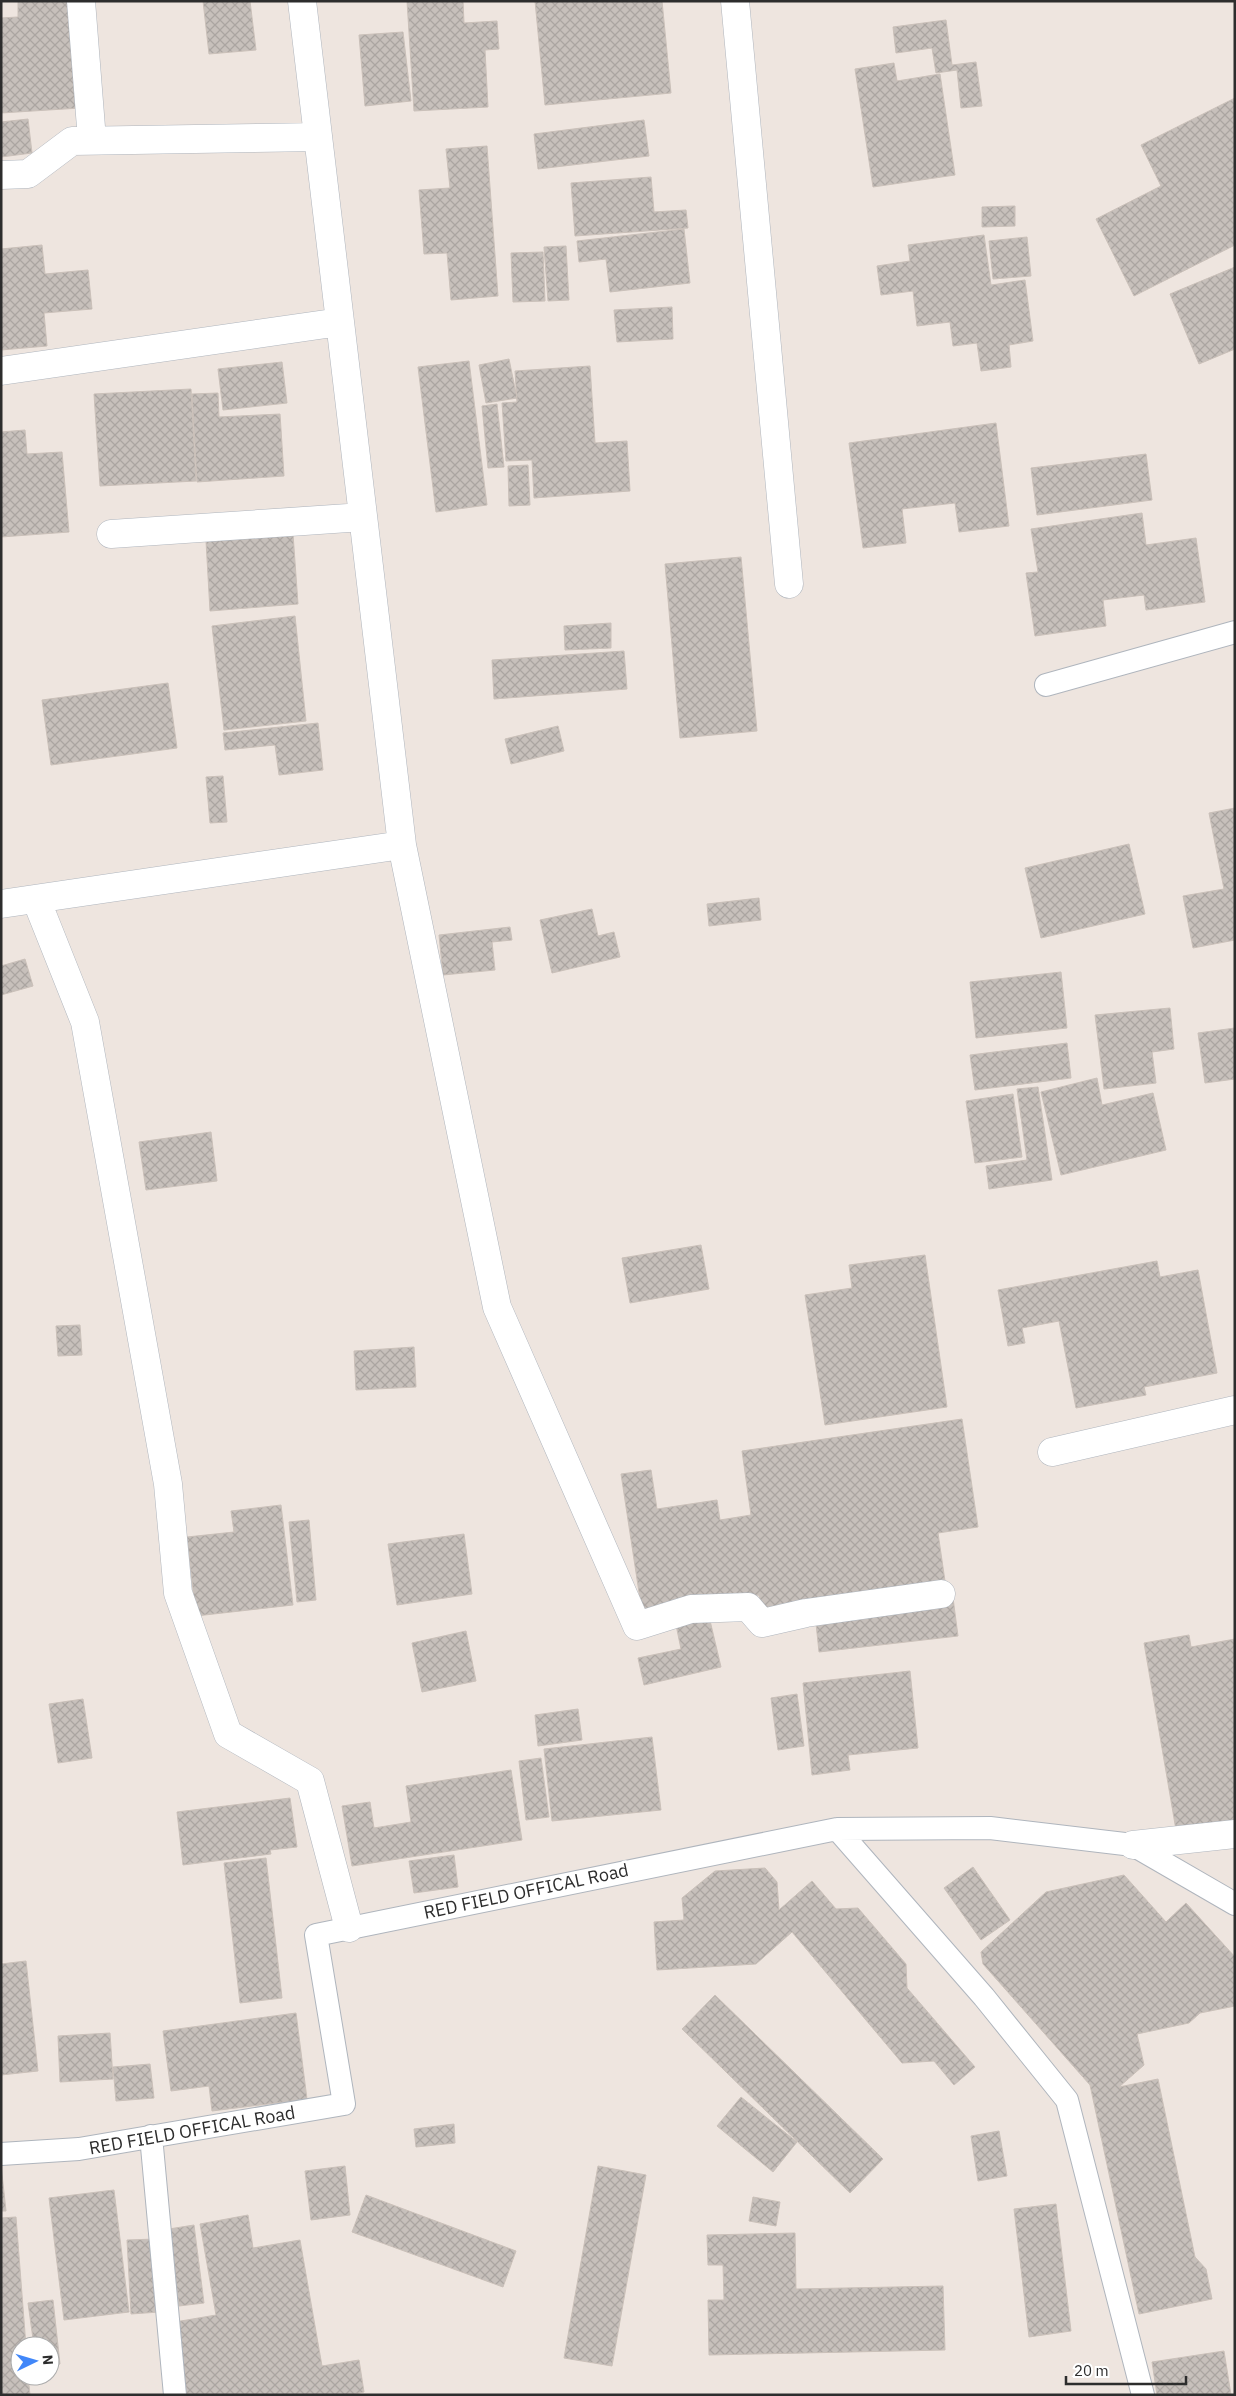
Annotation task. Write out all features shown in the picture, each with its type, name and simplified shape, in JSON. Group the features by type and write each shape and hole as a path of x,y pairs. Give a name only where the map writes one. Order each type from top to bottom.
{"street":[{"path":"81,1 92,140"},
{"path":"302,1 402,844 497,1306 637,1626 691,1609 748,1607 762,1623 806,1613 941,1594"},
{"path":"735,1 789,584"},
{"path":"1,175 28,174 72,140 318,137"},
{"path":"1,371 340,322"},
{"path":"111,534 363,517"},
{"path":"1,904 402,844"},
{"path":"36,899 85,1022 168,1484 178,1593 228,1734 310,1781 349,1928"},
{"path":"1052,1452 1235,1410"},
{"path":"1133,1845 1235,1834"}],"lane":[{"path":"1046,685 1235,632"},
{"path":"837,1828 984,1997 1066,2100 1143,2395"},
{"name":"RED FIELD OFFICAL Road","path":"1,2154 79,2149 344,2104 316,1935 837,1828 990,1828 1133,1845 1235,1904"},
{"path":"151,2136 175,2395"}],"building":[{"path":"18,1 74,1 80,108 1,113 1,18 18,17"},
{"path":"203,1 250,1 256,50 209,54"},
{"path":"407,1 463,1 464,23 497,21 499,49 485,50 488,107 414,111"},
{"path":"535,1 662,1 671,93 545,105"},
{"path":"946,20 952,65 976,62 982,106 961,108 957,70 936,73 932,48 896,53 893,27"},
{"path":"403,32 411,101 365,106 359,35"},
{"path":"894,63 897,81 940,74 955,175 873,187 855,69"},
{"path":"1235,98 1235,245 1134,296 1096,219 1161,186 1141,145"},
{"path":"28,119 32,153 1,157 1,122"},
{"path":"644,120 649,156 538,169 534,134"},
{"path":"487,146 498,296 451,300 447,253 424,254 419,190 450,188 446,149"},
{"path":"651,177 654,212 686,210 688,228 575,236 571,183"},
{"path":"1015,206 1015,226 982,227 982,207"},
{"path":"684,229 690,283 610,292 606,259 579,262 577,241"},
{"path":"984,235 991,285 1025,280 1033,341 1009,345 1011,367 981,371 977,343 953,346 950,322 917,326 913,291 881,295 877,266 910,261 908,245"},
{"path":"1027,237 1031,276 993,279 989,241"},
{"path":"42,245 45,274 88,270 92,309 44,313 47,346 1,350 1,249"},
{"path":"566,246 569,300 548,301 544,247"},
{"path":"543,252 545,301 513,302 511,253"},
{"path":"1235,267 1235,349 1199,364 1170,294"},
{"path":"672,307 673,339 617,342 614,310"},
{"path":"509,359 517,398 486,403 479,365"},
{"path":"469,361 487,505 436,512 418,367"},
{"path":"282,362 287,403 223,410 218,369"},
{"path":"590,366 595,443 627,441 630,491 534,498 532,460 506,461 502,403 517,402 515,371"},
{"path":"191,389 196,481 100,486 94,394"},
{"path":"218,393 219,417 280,414 284,476 197,482 192,394"},
{"path":"497,404 504,467 488,468 482,406"},
{"path":"996,423 1009,526 959,532 955,503 902,509 906,543 863,548 849,443"},
{"path":"25,430 27,454 62,452 69,532 1,537 1,432"},
{"path":"1146,454 1152,500 1037,515 1031,468"},
{"path":"528,465 530,505 509,506 508,466"},
{"path":"1142,513 1146,545 1196,538 1205,602 1146,610 1144,595 1103,600 1106,626 1035,636 1026,573 1038,572 1031,529"},
{"path":"293,534 298,604 210,611 206,541"},
{"path":"741,557 757,731 680,738 665,564"},
{"path":"295,616 306,721 224,730 212,626"},
{"path":"611,623 611,648 565,650 564,626"},
{"path":"624,651 627,689 494,699 492,660"},
{"path":"168,683 177,748 51,765 42,700"},
{"path":"318,723 323,770 279,775 275,745 225,750 223,733"},
{"path":"558,726 564,751 511,764 505,739"},
{"path":"223,776 227,822 210,823 206,777"},
{"path":"1235,808 1235,940 1193,948 1183,896 1224,889 1209,813"},
{"path":"1129,844 1145,914 1041,938 1025,868"},
{"path":"759,898 761,920 709,926 707,904"},
{"path":"592,909 598,936 614,932 620,957 552,973 540,920"},
{"path":"510,927 512,940 492,942 495,970 443,975 439,935"},
{"path":"25,959 33,986 1,995 1,966"},
{"path":"1061,972 1067,1028 976,1038 970,982"},
{"path":"1170,1008 1174,1049 1152,1052 1156,1083 1104,1089 1095,1015"},
{"path":"1235,1028 1235,1079 1205,1083 1198,1033"},
{"path":"1067,1043 1071,1078 975,1090 970,1055"},
{"path":"1097,1078 1102,1105 1153,1093 1166,1150 1061,1175 1041,1092"},
{"path":"1038,1087 1052,1180 989,1189 986,1166 1027,1160 1017,1089"},
{"path":"1013,1094 1022,1157 975,1163 966,1101"},
{"path":"211,1132 217,1181 146,1190 139,1142"},
{"path":"701,1245 709,1289 630,1303 622,1258"},
{"path":"925,1255 947,1407 825,1425 805,1295 852,1288 849,1265"},
{"path":"1157,1261 1160,1277 1198,1270 1217,1373 1144,1387 1146,1395 1076,1408 1059,1321 1022,1328 1025,1343 1008,1346 998,1290"},
{"path":"80,1325 82,1355 58,1356 56,1326"},
{"path":"414,1347 416,1387 356,1390 354,1351"},
{"path":"962,1419 978,1527 938,1533 946,1588 762,1615 759,1595 642,1612 621,1474 651,1470 657,1509 717,1500 720,1520 751,1515 742,1451"},
{"path":"281,1505 293,1605 196,1616 187,1537 234,1532 231,1511"},
{"path":"309,1520 316,1600 297,1602 289,1522"},
{"path":"464,1534 472,1594 397,1605 388,1544"},
{"path":"953,1598 958,1636 819,1652 815,1614"},
{"path":"708,1612 721,1667 644,1685 638,1658 681,1649 675,1620"},
{"path":"466,1631 476,1681 422,1692 412,1643"},
{"path":"1189,1635 1191,1647 1235,1639 1235,1820 1176,1830 1144,1643"},
{"path":"910,1671 918,1748 848,1755 850,1770 812,1775 803,1683"},
{"path":"797,1694 804,1746 778,1750 771,1698"},
{"path":"83,1699 92,1758 58,1763 49,1704"},
{"path":"578,1709 582,1740 538,1746 535,1715"},
{"path":"652,1737 661,1810 552,1821 544,1749"},
{"path":"541,1758 549,1817 526,1820 519,1761"},
{"path":"511,1770 522,1840 352,1866 342,1806 370,1802 374,1828 411,1822 406,1786"},
{"path":"290,1798 297,1847 270,1850 271,1854 183,1865 177,1812"},
{"path":"454,1855 458,1887 414,1893 409,1861"},
{"path":"266,1858 282,1998 240,2003 224,1863"},
{"path":"973,1867 1010,1920 981,1940 944,1888"},
{"path":"765,1868 777,1882 779,1910 812,1881 836,1909 858,1908 906,1964 907,1988 975,2067 954,2085 934,2061 902,2063 792,1932 756,1964 657,1970 654,1922 684,1920 682,1898 715,1871"},
{"path":"1124,1875 1166,1922 1186,1903 1235,1957 1235,2006 1200,2013 1189,2023 1137,2034 1144,2065 1119,2087 1158,2079 1195,2257 1206,2269 1212,2299 1139,2314 1090,2085 983,1964 981,1952 1046,1892"},
{"path":"26,1961 38,2071 1,2075 1,1964"},
{"path":"715,1995 883,2159 850,2193 682,2029"},
{"path":"296,2013 307,2099 212,2111 209,2086 171,2091 163,2031"},
{"path":"110,2033 113,2079 60,2082 58,2036"},
{"path":"150,2064 154,2098 116,2101 113,2067"},
{"path":"741,2097 797,2142 773,2172 717,2126"},
{"path":"454,2124 455,2143 416,2147 414,2129"},
{"path":"999,2131 1007,2176 978,2181 971,2136"},
{"path":"1,2165 6,2211 1,2211"},
{"path":"345,2166 350,2215 311,2220 305,2171"},
{"path":"598,2166 646,2175 612,2366 564,2358"},
{"path":"114,2190 129,2312 64,2320 49,2198"},
{"path":"366,2195 516,2251 503,2287 352,2232"},
{"path":"753,2197 780,2202 776,2226 749,2221"},
{"path":"1056,2204 1071,2331 1029,2337 1014,2209"},
{"path":"248,2215 253,2248 300,2240 322,2366 359,2360 364,2392 349,2395 187,2395 175,2322 216,2315 200,2224"},
{"path":"16,2217 25,2336 10,2336 10,2386 29,2386 30,2395 1,2395 1,2218"},
{"path":"194,2225 204,2303 179,2306 169,2229"},
{"path":"795,2233 796,2289 943,2286 945,2350 709,2355 708,2300 724,2300 723,2265 708,2265 707,2235"},
{"path":"156,2239 159,2312 131,2314 127,2240"},
{"path":"53,2300 57,2336 33,2336 28,2303"},
{"path":"1224,2351 1231,2395 1157,2395 1152,2362"}]}
